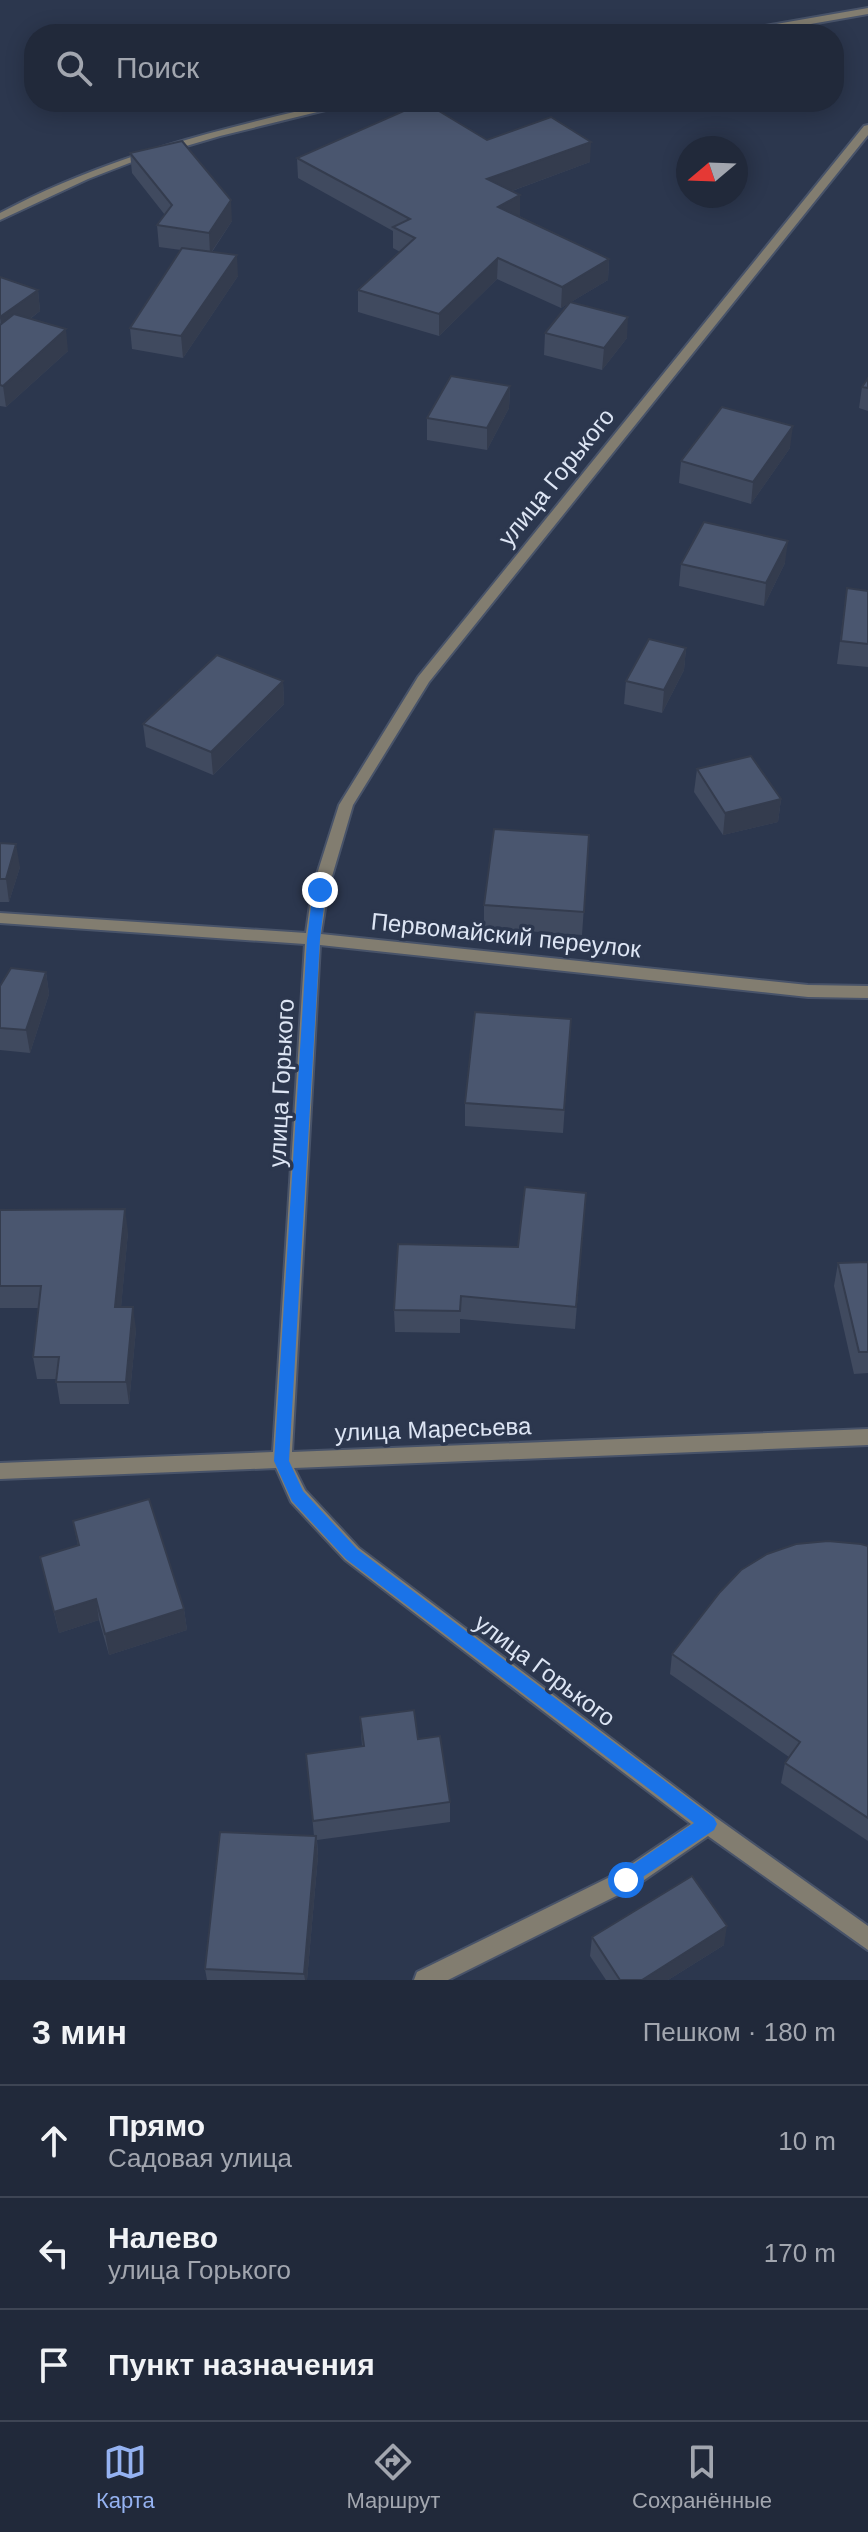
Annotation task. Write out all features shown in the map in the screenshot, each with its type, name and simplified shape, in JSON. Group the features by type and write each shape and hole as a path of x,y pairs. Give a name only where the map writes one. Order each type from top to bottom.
{"street":[{"path":"794,24 868,11"},
{"path":"0,217 97,170 151,150 307,112"},
{"name":"улица Горького","path":"868,128 423,680 346,805 320,890 313,939 282,1461 298,1496 352,1554 708,1824 868,1939"},
{"name":"Первомайский переулок","path":"0,918 313,939 808,991 865,992"},
{"name":"улица Маресьева","path":"0,1471 868,1437"},
{"path":"425,1980 626,1880 708,1824"}],"building":[{"path":"401,112 441,112 487,140 551,117 591,142 487,179 520,195 498,207 609,259 562,287 498,258 439,314 358,290 415,238 393,227 410,219 297,158"},
{"path":"182,141 231,200 209,233 157,225 172,205 130,153"},
{"path":"182,248 237,255 181,336 130,328"},
{"path":"0,277 38,290 0,317"},
{"path":"570,302 628,317 604,348 545,333"},
{"path":"14,314 66,329 3,386 0,385 0,325"},
{"path":"451,376 510,386 487,428 427,418"},
{"path":"722,407 793,426 753,482 681,461"},
{"path":"704,522 788,541 766,583 681,564"},
{"path":"847,588 868,591 868,644 841,641"},
{"path":"649,639 686,648 664,690 626,681"},
{"path":"217,655 283,681 211,752 143,724"},
{"path":"751,756 781,799 725,813 697,769"},
{"path":"494,829 589,835 584,912 484,905"},
{"path":"0,843 16,844 6,879 0,879"},
{"path":"11,968 46,972 26,1030 0,1028 0,986"},
{"path":"475,1012 571,1019 564,1110 465,1103"},
{"path":"525,1187 586,1193 576,1307 461,1296 460,1311 394,1310 398,1244 518,1247"},
{"path":"125,1209 115,1307 133,1307 126,1382 56,1382 59,1357 33,1357 41,1286 0,1286 0,1210"},
{"path":"868,1262 868,1352 859,1352 838,1263"},
{"path":"149,1499 184,1609 105,1634 96,1599 54,1612 40,1557 79,1545 73,1521"},
{"path":"828,1541 868,1546 868,1818 785,1763 800,1742 672,1654 741,1570 767,1554 796,1544"},
{"path":"414,1710 418,1739 440,1736 450,1802 313,1821 306,1754 364,1746 360,1717"},
{"path":"220,1832 316,1836 304,1974 205,1969"},
{"path":"692,1876 727,1926 642,1980 620,1980 592,1937"}],"route":[{"path":"320,890 313,939 282,1461 298,1496 352,1554 708,1824 626,1880"}]}
